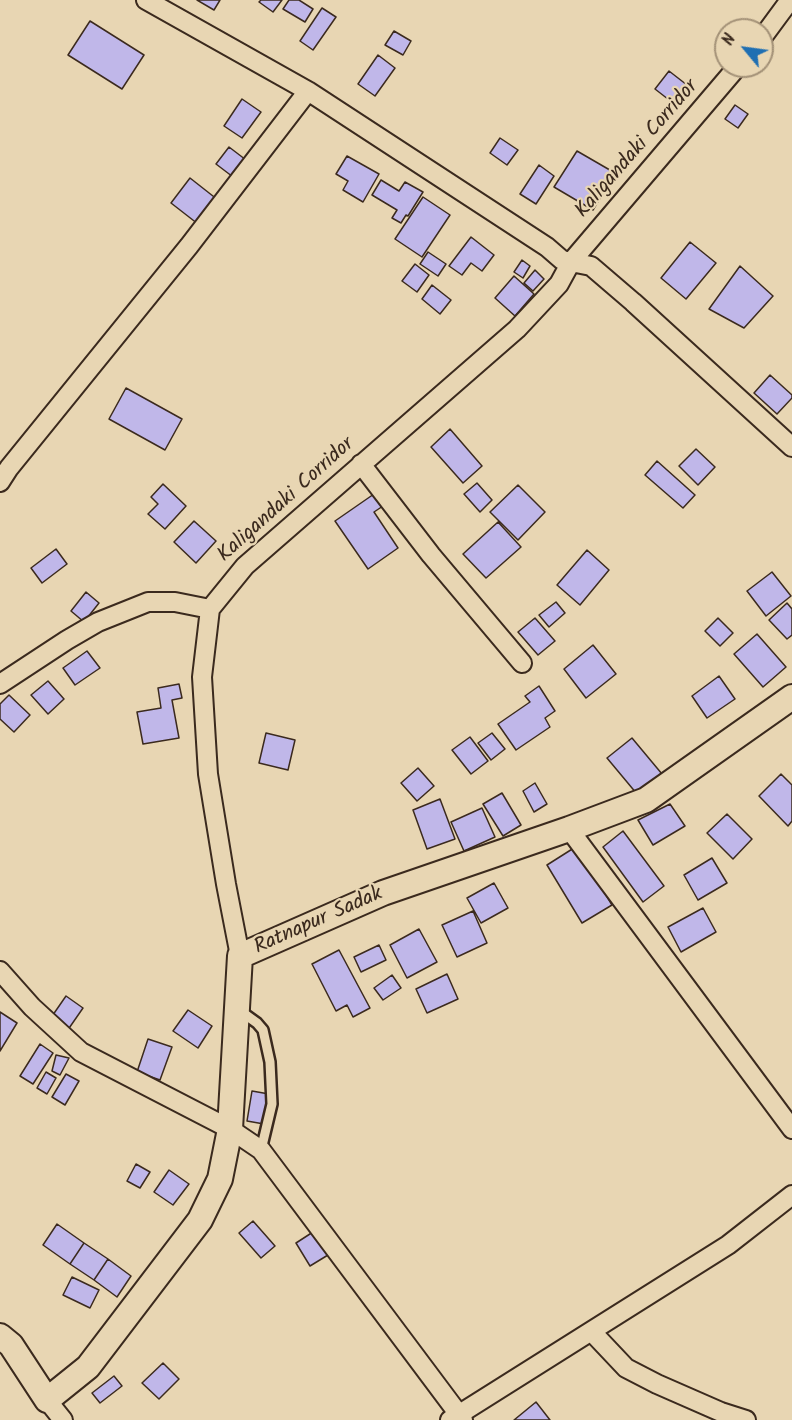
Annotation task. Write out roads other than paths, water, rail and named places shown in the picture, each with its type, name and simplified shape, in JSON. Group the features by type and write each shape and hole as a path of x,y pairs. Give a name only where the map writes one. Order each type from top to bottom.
{"main road":[{"name":"Ratnapur Sadak","path":"47,1400 88,1367 200,1220 220,1179 230,1129 240,956 383,893 646,800 792,697"},
{"path":"0,1336 11,1345 47,1400"}],"street":[{"path":"146,0 308,91 547,247 562,261 591,266 792,447"},
{"path":"774,22 790,0"},
{"name":"Kaligandaki Corridor","path":"210,609 245,566 517,329 559,284 571,262 728,78"},
{"path":"0,482 189,246 308,91"},
{"path":"361,464 431,555 522,663"},
{"path":"0,684 98,622 148,602 175,602 210,609 202,677 208,774 240,956"},
{"path":"569,829 792,1129"},
{"path":"0,971 32,1007 81,1052 230,1129 261,1150 457,1418 728,1245 792,1195"},
{"path":"592,1332 626,1368 721,1412 746,1420"},
{"path":"47,1400 63,1420"}],"lane":[{"path":"237,1009 263,1030 270,1062 272,1104 261,1150"}]}
